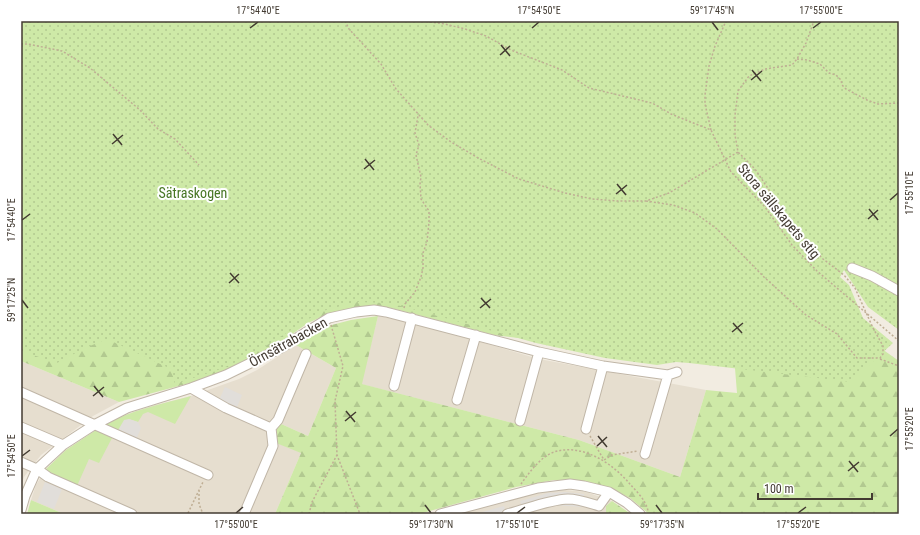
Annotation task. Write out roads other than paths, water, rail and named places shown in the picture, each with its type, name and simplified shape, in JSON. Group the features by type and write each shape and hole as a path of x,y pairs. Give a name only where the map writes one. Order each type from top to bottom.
{"street":[{"path":"852,268 872,276 899,291"},
{"name":"Örnsätrabacken","path":"21,510 25,496 37,469 63,445 94,425 127,408 191,388 226,375 280,348 329,318 356,312 374,310 386,312 539,352 603,366 668,375 677,372"},
{"path":"394,386 412,318"},
{"path":"457,400 476,335"},
{"path":"520,421 539,352"},
{"name":"Örnsätrabacken","path":"271,428 278,420 306,354"},
{"path":"586,429 603,366"},
{"path":"645,454 668,375"},
{"path":"191,388 226,408 271,428 273,446 244,514"},
{"path":"21,392 208,475"},
{"path":"21,427 63,445"},
{"path":"21,462 37,469 48,477 132,514"},
{"path":"440,514 538,488 570,484 609,492 627,503 640,514"},
{"path":"513,513 554,501 569,499 578,500 600,510 609,492"}],"park label":[{"name":"Sätraskogen","path":"193,193"}]}
